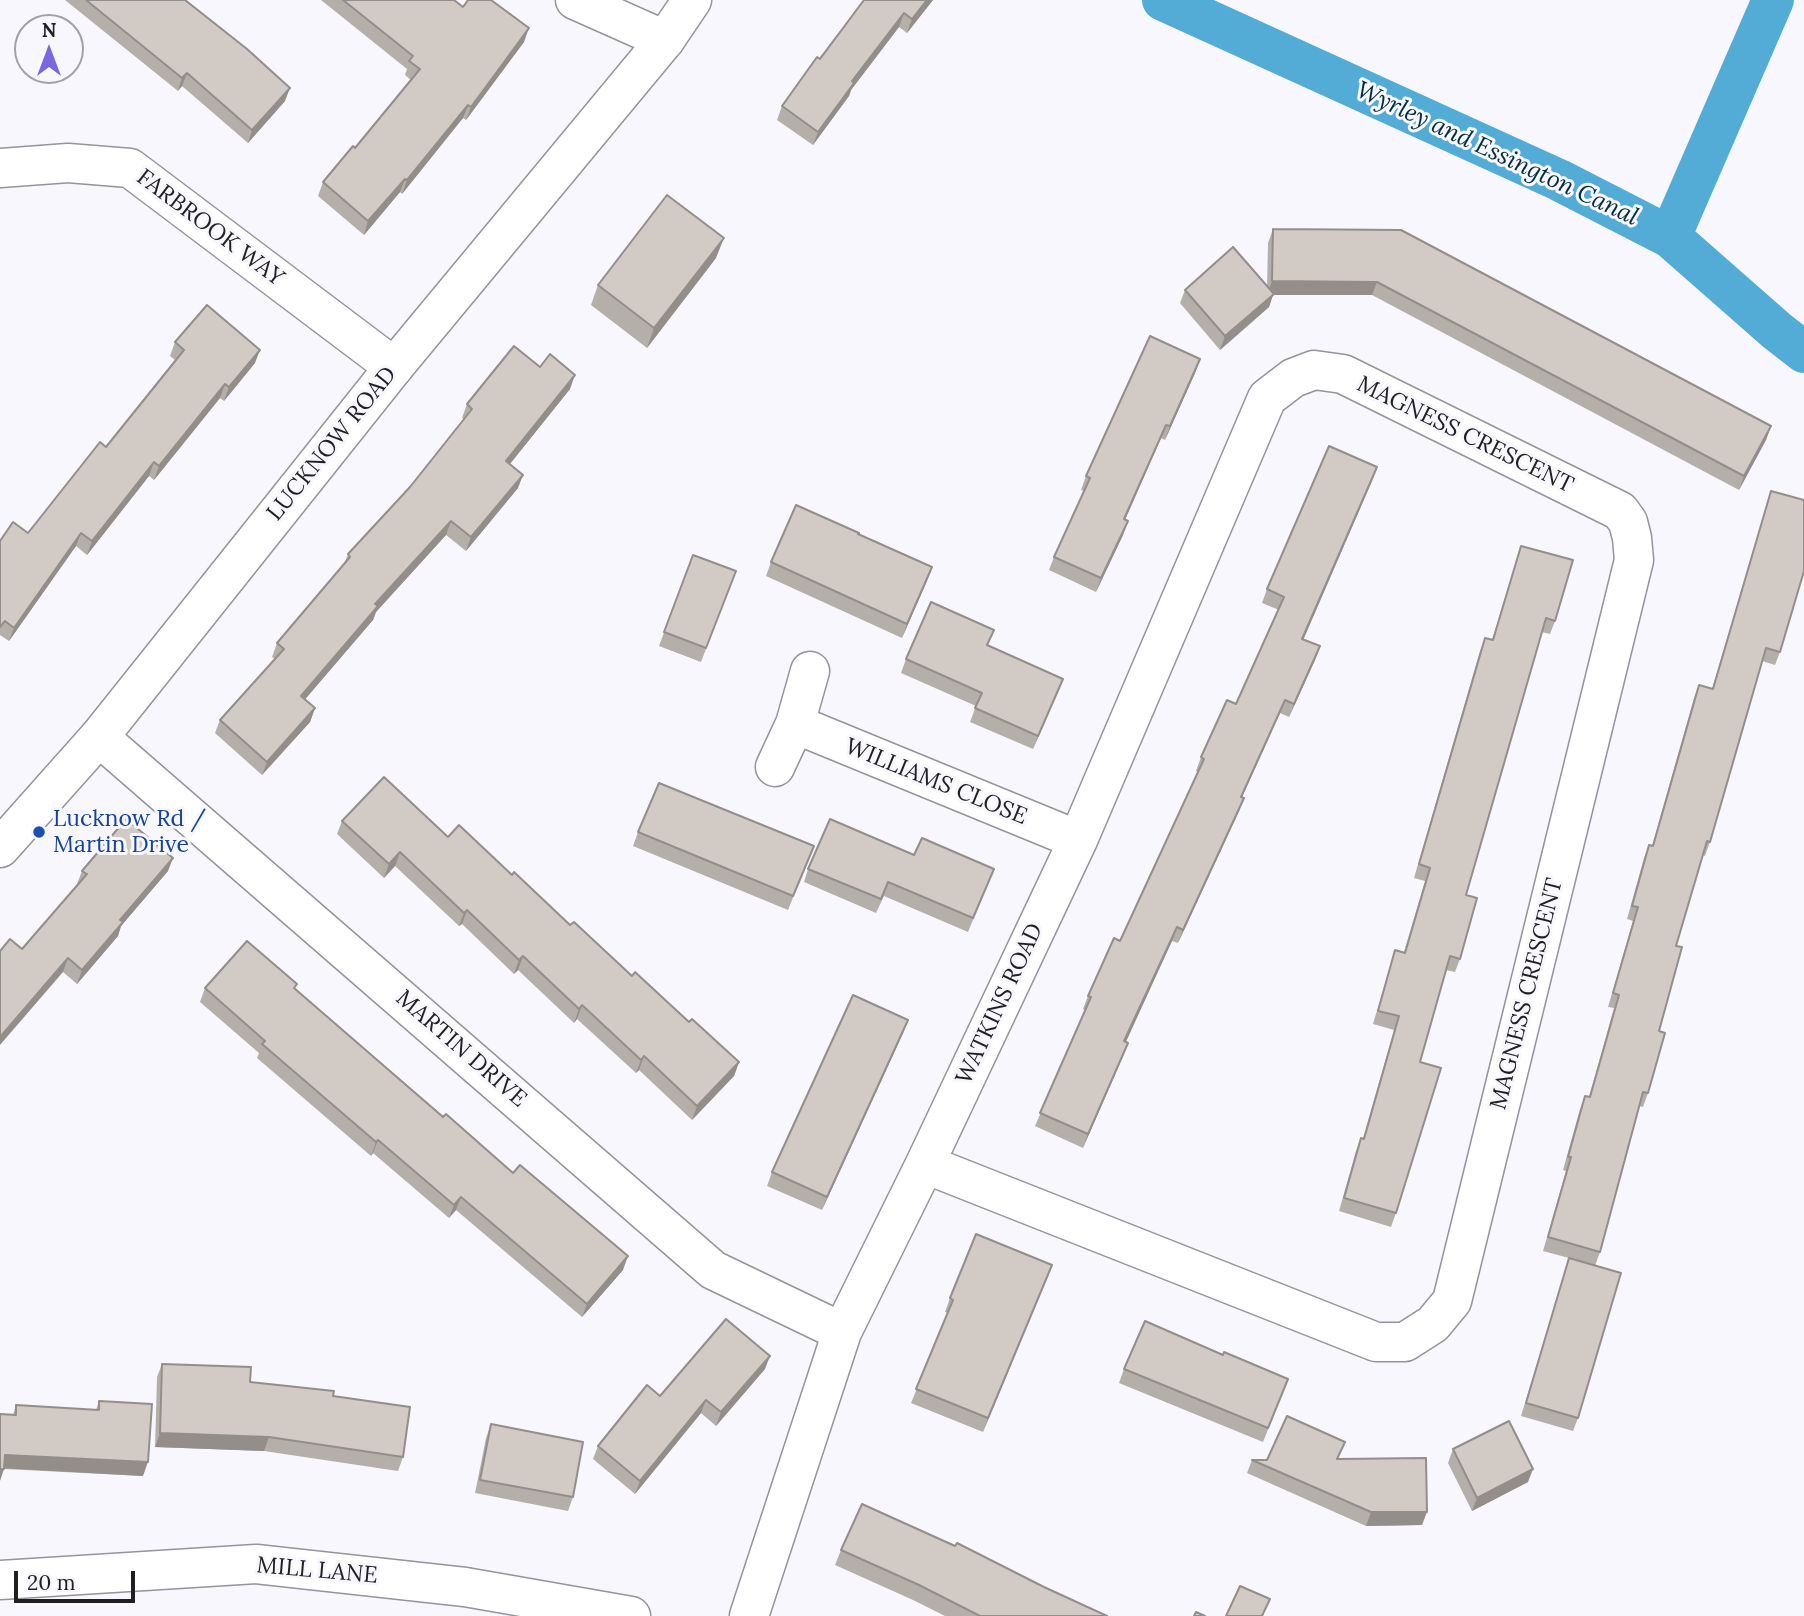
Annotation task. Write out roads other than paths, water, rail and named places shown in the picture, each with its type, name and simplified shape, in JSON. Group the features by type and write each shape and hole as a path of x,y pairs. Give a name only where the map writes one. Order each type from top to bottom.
{"street":[{"path":"575,0 665,40"},
{"name":"LUCKNOW ROAD","path":"0,848 99,737 394,367 665,40 692,0"},
{"name":"FARBROOK WAY","path":"0,168 68,163 130,168 394,367"},
{"name":"MAGNESS CRESCENT","path":"925,1164 1376,1342 1405,1342 1433,1324 1452,1301 1634,560 1632,537 1628,522 1620,511 1343,374 1314,370 1293,378 1267,398"},
{"name":"WATKINS ROAD","path":"749,1616 842,1332 925,1164 1078,840 1267,398"},
{"path":"775,767 795,724 810,671"},
{"name":"WILLIAMS CLOSE","path":"795,724 1078,840"},
{"name":"MARTIN DRIVE","path":"99,737 713,1270 842,1332"},
{"name":"MILL LANE","path":"0,1580 256,1564 465,1587 631,1616"}],"waterway":[{"name":"Wyrley and Essington Canal","path":"1163,0 1559,180 1670,237 1804,352"},
{"path":"1670,237 1773,0"}],"place":[{"name":"Lucknow Rd / Martin Drive","path":"39,832"}]}
